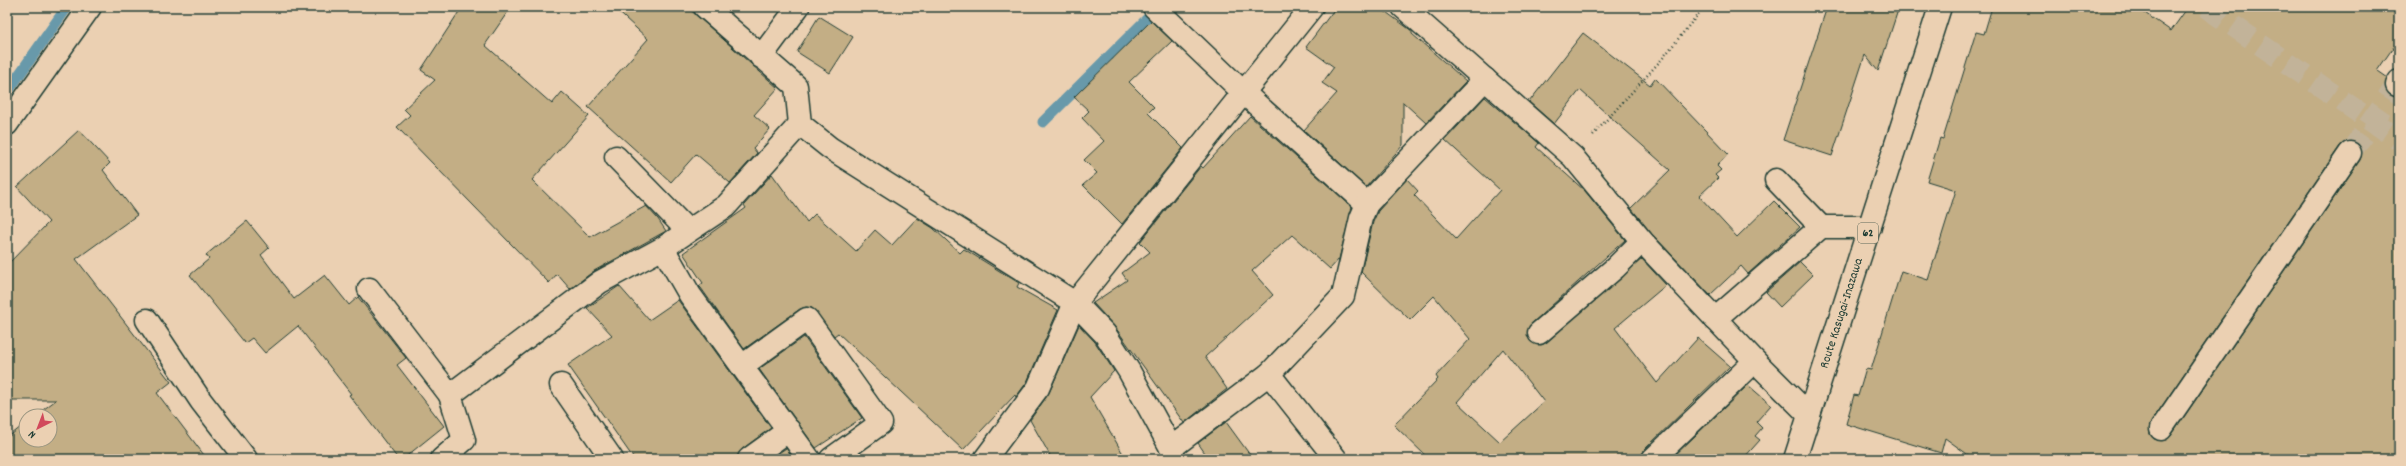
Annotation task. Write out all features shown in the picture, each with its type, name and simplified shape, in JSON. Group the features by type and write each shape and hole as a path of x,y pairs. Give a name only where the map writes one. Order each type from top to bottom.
{"street":[{"path":"7,124 90,7"},
{"path":"704,7 796,86 800,124 830,148 1075,303 1105,334 1113,346 1129,371 1173,454 1269,374 1343,296 1361,218 1367,204 1484,79"},
{"path":"761,56 798,7"},
{"path":"1154,7 1244,93 1367,204"},
{"path":"985,459 1038,388 1075,303 1312,7"},
{"path":"1403,7 1573,157 1642,241 1755,361 1809,415"},
{"name":"Route Kasugai-Inazawa","path":"1795,459 1940,7"},
{"path":"450,395 600,282 663,248 726,206 800,124"},
{"path":"2161,429 2350,153"},
{"path":"616,157 688,231"},
{"path":"1776,180 1821,227"},
{"path":"1715,319 1821,227 1870,227"},
{"path":"1539,333 1616,268 1642,241"},
{"path":"663,248 690,295 809,459"},
{"path":"369,289 450,395 464,440 442,459"},
{"path":"742,366 807,319 880,423 831,459"},
{"path":"147,320 201,401 246,459"},
{"path":"1653,459 1755,361"},
{"path":"1269,374 1336,459"},
{"path":"561,384 612,459"},
{"path":"749,459 789,430"}],"path":[{"path":"1573,157 1662,59 1704,7"}],"building":[{"path":"462,7 511,7 485,45 552,104 562,92 589,116 532,180 590,237 646,206 658,219 666,231 594,271 570,289 557,274 549,283 397,127 410,115 404,109 435,80 421,70"},
{"path":"613,7 687,7 778,88 754,115 770,129 753,148 757,153 730,183 696,154 671,182 588,107 648,39"},
{"path":"1336,7 1379,7 1412,31 1412,34 1466,81 1426,123 1403,102 1403,145 1366,187 1304,130 1337,93 1322,83 1334,67 1306,47"},
{"path":"1827,7 1899,7 1878,71 1865,55 1832,156 1783,140"},
{"path":"1992,7 2136,7 2171,31 2188,7 2399,7 2399,39 2377,71 2387,78 2385,85 2387,92 2392,96 2399,97 2399,459 1974,459 1945,438 1941,453 1846,424 1854,395 1858,396 1866,369 1871,370 1901,271 1928,280 1956,190 1927,181 1940,138 1943,139 1976,32 1984,34","holes":["2351,141 2361,148 2360,160 2171,436 2166,440 2154,439 2150,434 2151,422 2340,146 2345,142"]},
{"path":"819,16 853,37 830,73 797,52"},
{"path":"1151,21 1172,41 1129,82 1154,107 1148,113 1183,148 1122,224 1083,185 1097,173 1084,160 1104,141 1082,118 1089,111 1074,97"},
{"path":"1583,33 1650,85 1655,78 1728,154 1717,166 1721,170 1715,175 1718,178 1699,196 1737,237 1774,201 1800,227 1748,274 1741,266 1710,295 1651,233 1631,208 1670,170 1580,90 1554,124 1529,102"},
{"path":"1485,97 1539,143 1536,147 1585,191 1625,240 1531,324 1527,335 1530,341 1541,345 1547,342 1642,259 1666,285 1615,328 1657,383 1698,338 1730,366 1644,450 1641,459 1429,459 1394,425 1438,379 1436,376 1470,339 1434,296 1410,320 1361,272 1373,222 1378,211 1407,179 1418,191 1414,195 1456,239 1500,190 1445,140","holes":["1503,349 1544,402 1500,442 1457,402"]},
{"path":"1250,116 1352,207 1339,259 1330,269 1292,235 1252,271 1273,295 1205,357 1227,389 1184,423 1115,327 1093,303 1127,280 1122,273 1150,252 1140,242 1201,166 1203,168"},
{"path":"79,130 110,163 103,170 137,215 76,259 171,382 157,393 207,459 7,459 7,438 18,429 18,448 58,448 58,408 46,408 56,400 7,400 7,265 49,222 17,187"},
{"path":"772,174 807,222 815,214 856,251 875,230 892,245 917,218 933,228 960,253 964,249 1019,283 1017,287 1058,310 1027,382 1016,397 1015,395 963,450 838,333 834,336 812,308 806,307 800,309 744,349 699,286 703,283 683,253 746,208 744,205"},
{"path":"247,221 269,248 261,255 294,299 325,275 349,305 358,297 406,358 397,365 444,426 403,459 398,459 349,395 351,394 298,326 265,353 252,338 245,343 190,275 209,259 206,255"},
{"path":"1800,262 1813,275 1780,307 1766,292"},
{"path":"619,286 649,320 678,300 771,428 742,449 737,459 634,459 568,365 612,335 587,308"},
{"path":"1079,325 1095,342 1114,371 1090,397 1126,459 1052,459 1030,420 1049,393"},
{"path":"804,337 862,418 816,448 759,369"},
{"path":"1748,385 1771,405 1756,422 1762,428 1755,436 1760,440 1743,459 1671,459"},
{"path":"1226,422 1253,459 1209,459 1198,443"},
{"path":"786,448 794,459 770,459"}],"waterway":[{"path":"7,92 67,7"},
{"path":"1043,122 1149,17"}],"tunnel":[{"path":"2206,7 2399,140"},
{"path":"2350,153 2397,85"}]}
